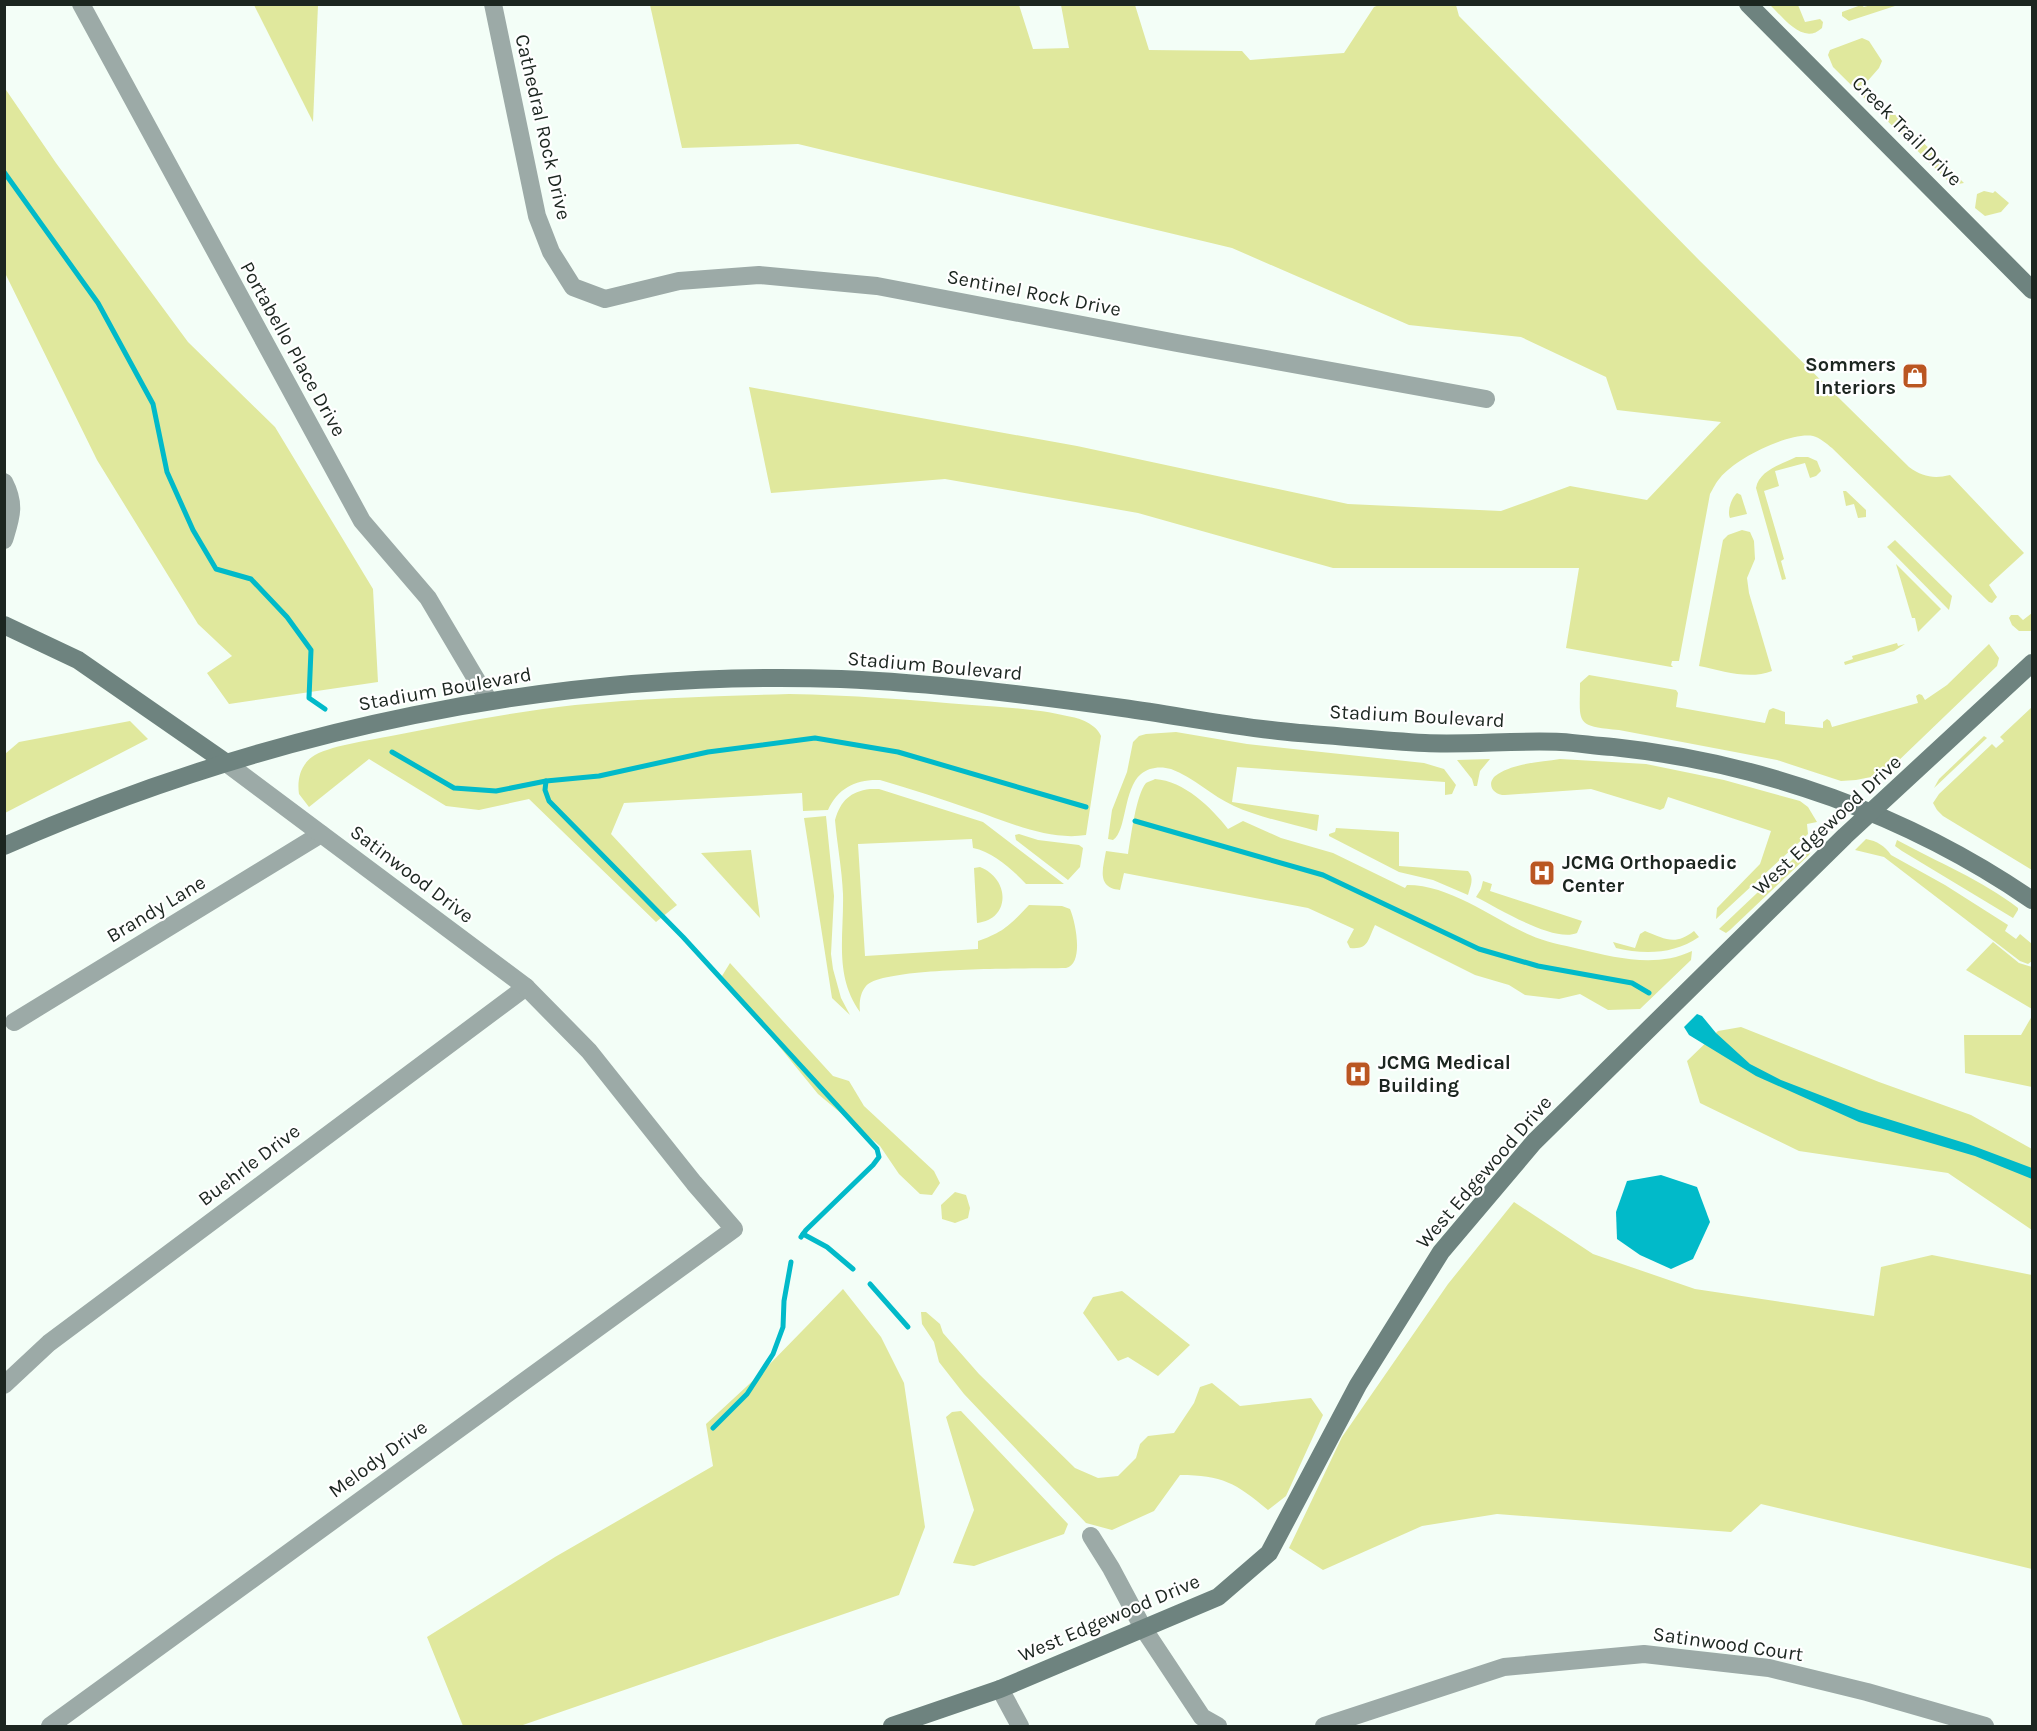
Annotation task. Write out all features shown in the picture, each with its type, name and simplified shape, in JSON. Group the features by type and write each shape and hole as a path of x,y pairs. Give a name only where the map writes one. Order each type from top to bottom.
{"main road":[{"name":"Creek Trail Drive","path":"1748,4 2032,290"},
{"name":"Satinwood Drive","path":"4,625 78,660 225,762"},
{"name":"West Edgewood Drive","path":"892,1726 1000,1689 1218,1597 1269,1553 1358,1385 1441,1252 1534,1142 1753,926 2032,663"},
{"name":"Stadium Boulevard","path":"4,846 71,817 225,762 371,723 489,701 619,685 731,678 843,680 957,688 1271,730 1427,743 1560,742 1667,753 1770,776 1873,812 1978,865 2032,900"}],"street":[{"name":"Portabello Place Drive","path":"81,4 362,521 428,598 489,701"},
{"name":"Cathedral Rock Drive","path":"493,4 537,216 550,252 573,287"},
{"name":"Sentinel Rock Drive","path":"573,287 605,299 679,281 759,275 877,286 1486,399"},
{"path":"4,483 11,496 12,513 4,540"},
{"name":"Satinwood Drive","path":"225,762 526,987 589,1052 694,1183 734,1228"},
{"name":"Brandy Lane","path":"14,1022 321,834"},
{"name":"Buehrle Drive","path":"4,1385 49,1343 526,987"},
{"name":"Melody Drive","path":"50,1726 734,1228"},
{"path":"1091,1536 1143,1628 1202,1717 1218,1726"},
{"name":"Satinwood Court","path":"1324,1726 1504,1667 1644,1654 1768,1668 1867,1692 1985,1726"},
{"path":"1000,1689 1020,1726"}],"green space":[{"path":"254,5 318,5 313,122"},
{"path":"650,5 1019,5 1033,49 1069,48 1061,5 1135,5 1149,50 1242,51 1250,60 1344,53 1374,7 1379,5 1456,5 1459,16 1700,261 1909,467 1929,476 1950,475 2024,553 1989,585 1997,597 1992,603 1989,602 1832,448 1813,436 1790,438 1763,448 1737,463 1717,481 1710,494 1679,661 1672,661 1673,667 1671,667 1566,648 1579,568 1333,568 1138,513 945,479 771,493 749,387 1077,446 1348,504 1501,511 1570,486 1647,500 1721,422 1617,410 1606,377 1521,337 1409,325 1232,248 798,144 682,148"},
{"path":"1770,5 1798,5 1805,22 1820,19 1823,22 1822,28 1815,33 1801,32"},
{"path":"1861,5 1864,7 1898,5 1849,21 1842,16 1842,12"},
{"path":"1862,38 1869,41 1882,61 1865,84 1866,86 1964,183 1952,185 1833,67 1828,55 1830,50"},
{"path":"4,87 56,163 188,342 275,427 373,589 378,682 229,704 207,673 232,656 198,624 97,460 5,273"},
{"path":"1984,191 1993,193 1995,191 2009,203 2001,212 1985,216 1975,208 1977,194"},
{"path":"1796,457 1808,457 1817,461 1821,471 1810,478 1805,463 1775,471 1779,486 1764,491 1784,559 1781,561 1786,579 1782,580 1756,488 1766,472"},
{"path":"1843,491 1846,491 1866,510 1866,517 1858,518 1854,504 1846,506"},
{"path":"1737,493 1741,495 1747,514 1730,518 1730,505"},
{"path":"1742,530 1750,532 1754,541 1755,559 1747,578 1749,593 1772,671 1763,674 1736,674 1699,666 1723,540 1728,535"},
{"path":"1895,540 1952,596 1949,610 1887,547"},
{"path":"1896,564 1941,609 1918,632 1915,618 1912,618"},
{"path":"2032,613 2032,631 2019,631 2012,625 2009,618 2011,615 2018,615 2023,620"},
{"path":"1897,643 1898,646 1905,644 1894,651 1845,665 1844,662 1853,659 1852,656"},
{"path":"1989,644 1999,658 1997,666 1894,765 1871,777 1856,780 1841,781 1777,760 1594,727 1587,724 1580,714 1580,683 1589,675 1676,690 1678,693 1676,707 1765,723 1769,710 1773,708 1785,712 1785,724 1823,728 1823,722 1827,719 1832,727 1918,703 1916,696 1919,694 1925,700 1947,685"},
{"path":"789,694 835,695 1020,709 1077,718 1087,722 1101,736 1086,835 1043,833 880,780 863,781 849,786 837,796 828,810 803,811 802,793 624,803 611,834 677,905 656,922 529,799 479,810 446,806 369,759 309,807 299,794 300,774 312,757 328,750 361,742 529,711 575,705 655,699"},
{"path":"2032,707 2032,870 1943,816 1933,803 1939,794 1992,744 1996,748 2004,741 2000,737"},
{"path":"130,721 148,739 5,813 5,754 19,742"},
{"path":"1176,732 1247,744 1424,763 1444,769 1456,785 1452,794 1445,795 1445,782 1237,767 1232,802 1319,815 1317,831 1243,810 1226,802 1179,772 1167,768 1155,768 1144,772 1135,781 1121,828 1113,840 1108,839 1112,810 1127,772 1133,742 1139,736 1146,734"},
{"path":"1984,736 1987,738 1934,788 1939,779"},
{"path":"1490,759 1480,771 1477,786 1474,786 1472,779 1457,760"},
{"path":"1560,759 1646,764 1724,780 1800,801 1808,807 1817,822 1807,824 1808,834 1716,919 1717,908 1760,864 1771,831 1668,797 1664,808 1660,810 1591,789 1505,795 1497,793 1492,788 1494,777 1512,767"},
{"path":"1155,779 1176,785 1196,796 1228,829 1243,821 1281,838 1333,853 1405,888 1407,885 1439,890 1542,940 1608,956 1636,960 1664,959 1692,951 1691,960 1640,1009 1608,1010 1580,994 1559,999 1525,995 1509,985 1475,975 1375,925 1364,945 1350,948 1347,942 1354,929 1308,908 1124,873 1120,890 1112,888 1104,881 1103,876 1106,851 1128,854 1139,797 1146,783"},
{"path":"879,789 983,822 1064,884 1026,884 995,857 973,848 972,839 858,844 865,956 978,949 978,941 1006,927 1029,905 1062,906 1070,909 1076,933 1077,951 1072,965 1066,968 960,970 900,975 878,980 866,986 860,998 860,1012 852,998 843,970 842,875 835,820 840,807 847,798 857,792"},
{"path":"826,816 834,896 831,954 841,998 850,1015 832,998 804,818"},
{"path":"1336,828 1399,832 1399,866 1468,871 1472,880 1468,895 1433,880 1399,872 1329,836 1335,832"},
{"path":"1019,834 1038,840 1079,845 1083,848 1080,867 1068,880 1016,840 1015,835"},
{"path":"1866,839 1880,844 1891,855 1945,885 2008,925 2005,931 2016,939 2020,934 2032,944 2032,961 2028,964 2020,961 1884,857 1855,850"},
{"path":"1897,840 1990,889 2018,910 2013,918 1902,851 1895,846"},
{"path":"1810,843 1816,843 1809,855 1730,930 1726,933 1719,929"},
{"path":"751,850 760,918 701,853"},
{"path":"980,867 997,880 1002,898 1001,907 996,914 988,920 977,923 974,868"},
{"path":"1483,881 1492,884 1490,891 1582,921 1577,933 1567,935 1541,929 1476,897"},
{"path":"1645,931 1670,940 1687,936 1694,931 1699,937 1680,947 1648,952 1616,948 1613,942 1635,948 1640,934"},
{"path":"1993,942 2019,963 2032,967 2032,1009 1966,970"},
{"path":"730,963 833,1076 849,1081 864,1106 934,1171 940,1183 932,1195 920,1194 899,1174 880,1146 818,1094 722,976"},
{"path":"2032,1016 2032,1087 1965,1073 1964,1035 2021,1035"},
{"path":"1741,1027 1879,1082 1971,1115 2032,1149 2032,1230 1948,1173 1799,1151 1700,1103 1687,1061 1718,1031"},
{"path":"955,1192 966,1195 970,1208 968,1218 955,1223 942,1219 941,1205"},
{"path":"1514,1202 1593,1254 1695,1289 1874,1316 1881,1267 1932,1255 2032,1275 2032,1569 1761,1504 1731,1532 1497,1514 1422,1526 1323,1570 1289,1548 1342,1437 1448,1284"},
{"path":"843,1289 881,1337 904,1383 925,1527 899,1595 520,1726 463,1726 427,1637 555,1557 713,1466 706,1424 759,1375"},
{"path":"1122,1291 1190,1345 1158,1376 1128,1357 1118,1361 1083,1313 1093,1297"},
{"path":"921,1312 926,1312 940,1324 943,1333 979,1374 1075,1468 1098,1478 1118,1476 1136,1458 1140,1444 1148,1436 1174,1433 1194,1403 1200,1387 1212,1383 1240,1406 1311,1398 1323,1415 1286,1496 1268,1510 1247,1493 1228,1482 1195,1475 1180,1475 1154,1511 1112,1530 1086,1523 964,1394 939,1362 934,1342 922,1324"},
{"path":"961,1411 1068,1524 1064,1534 974,1566 953,1563 974,1510 946,1417 952,1412"}],"water":[{"path":"1697,1014 1702,1016 1716,1033 1750,1064 1781,1080 1859,1110 1968,1144 2032,1168 2032,1179 1975,1156 1859,1122 1756,1076 1689,1035 1684,1027"},
{"path":"1661,1175 1697,1187 1710,1222 1693,1259 1671,1269 1640,1255 1617,1239 1616,1212 1627,1181"}],"waterway":[{"path":"4,172 98,303 153,404 167,472 193,530 216,569 251,579 287,617 311,650 309,698 325,709"},
{"path":"392,752 454,788 496,791 546,781 599,776 708,752 815,738 898,752 1086,807"},
{"path":"546,781 545,790 549,801 683,937 877,1149 879,1157 873,1165 801,1237"},
{"path":"1135,821 1323,875 1479,949 1538,966 1632,983 1649,993"},
{"path":"803,1234 827,1247 853,1269"},
{"path":"713,1428 747,1394 773,1354 783,1327 784,1301 791,1262"},
{"path":"870,1284 908,1327"}],"place":[{"name":"Sommers Interiors","path":"1915,376"},
{"name":"JCMG Orthopaedic Center","path":"1542,873"},
{"name":"JCMG Medical Building","path":"1358,1074"}]}
